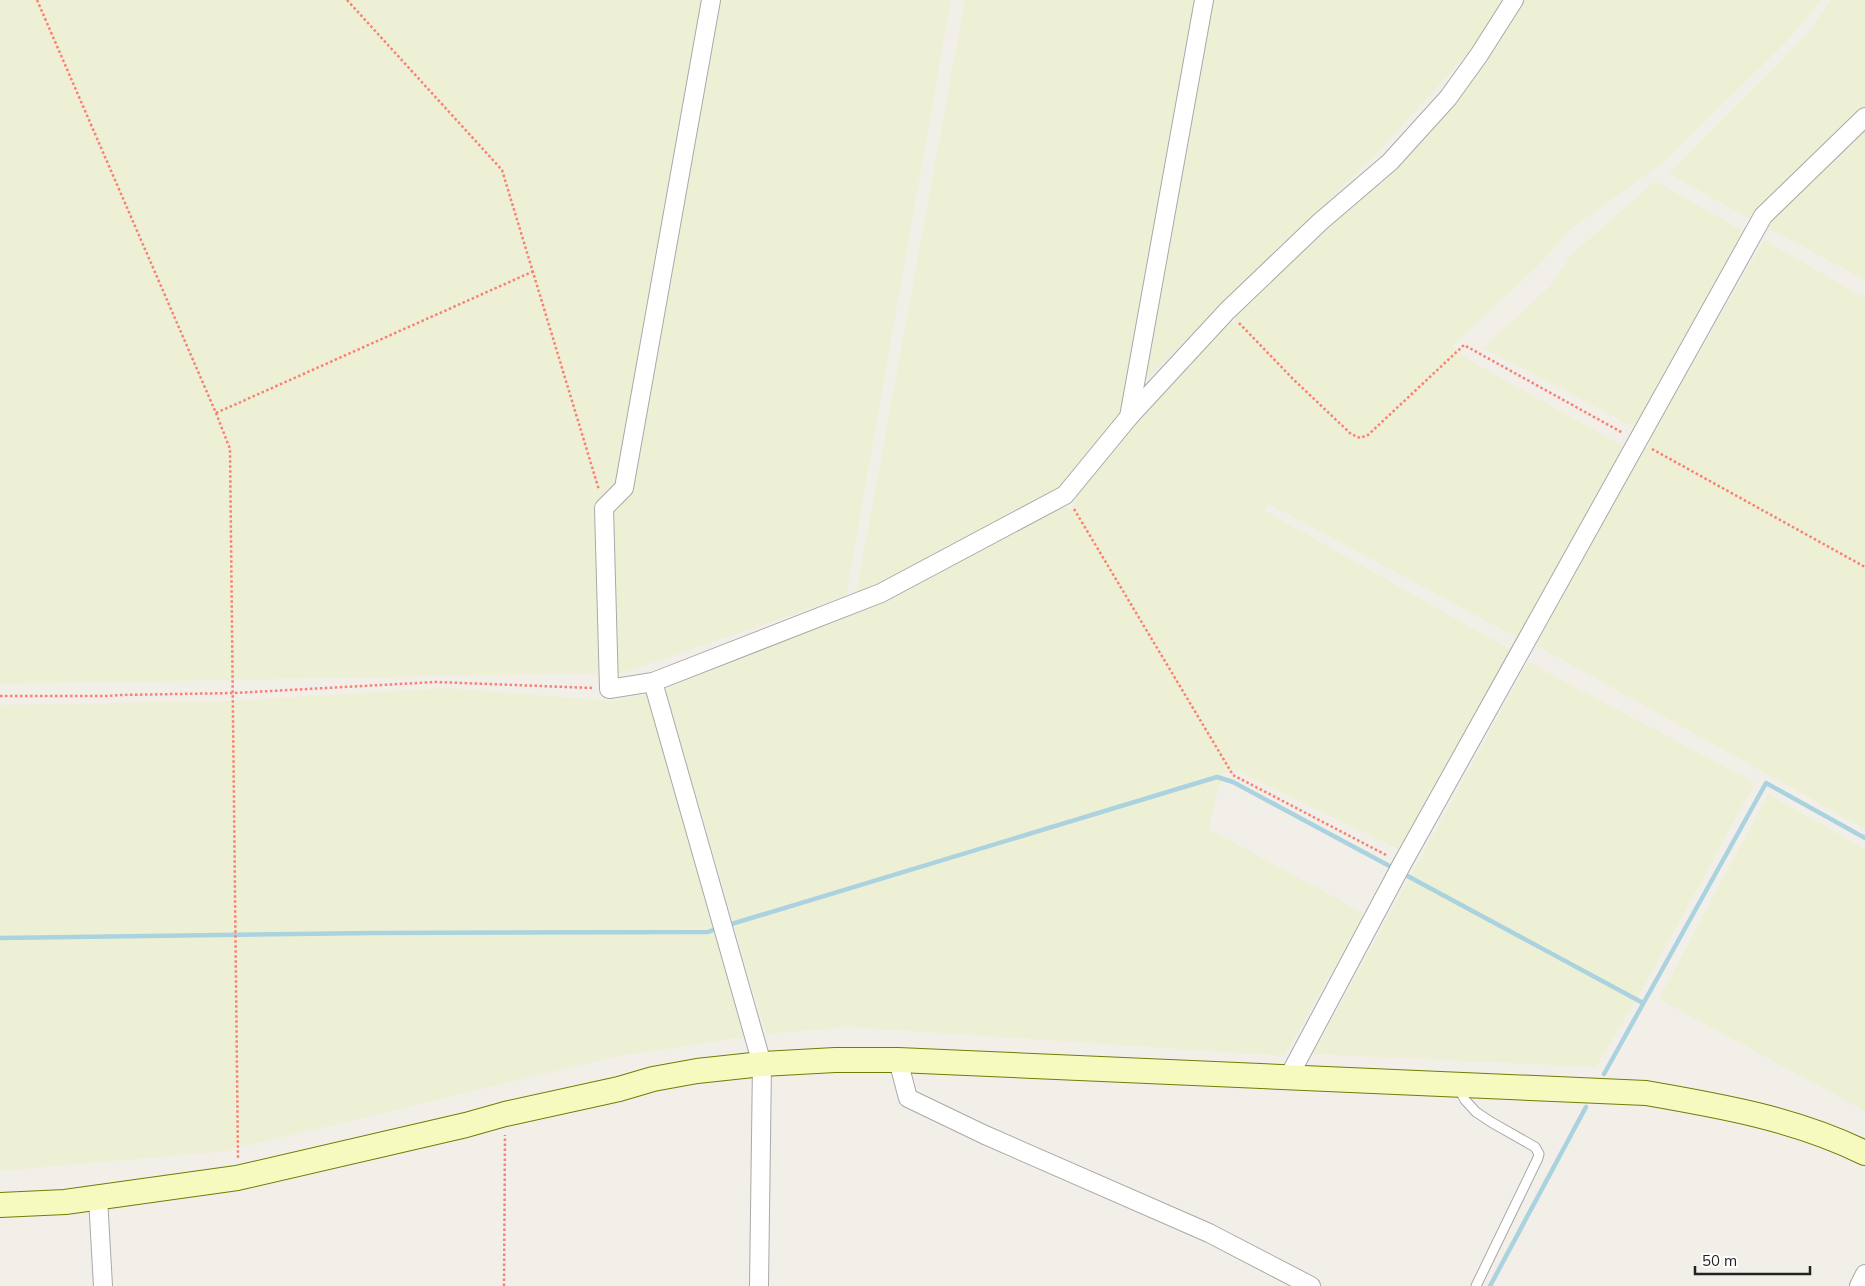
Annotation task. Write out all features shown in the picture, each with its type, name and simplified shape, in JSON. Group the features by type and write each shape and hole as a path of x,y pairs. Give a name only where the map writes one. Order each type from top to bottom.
{"street":[{"path":"711,0 624,488 604,508 609,689 653,682 881,593 1065,495 1129,417 1227,311 1320,222 1390,162 1448,98 1479,55 1514,0"},
{"path":"1129,417 1204,0"},
{"path":"1288,1078 1402,864 1763,216 1865,117"},
{"path":"653,682 762,1064 758,1286"},
{"path":"0,1205 65,1202 237,1178 466,1125 505,1114 619,1089 653,1079 697,1071 762,1064 835,1060 898,1060 1457,1084 1655,1095 1710,1104 1784,1122 1865,1153"},
{"path":"898,1060 908,1098 985,1135 1209,1233 1311,1286"},
{"path":"98,1198 103,1286"},
{"path":"1859,1286 1865,1274"}],"lane":[{"path":"1457,1084 1465,1100 1476,1112 1535,1147 1539,1154 1476,1286"}],"path":[{"path":"37,0 216,412 230,449 234,693 237,1178"},
{"path":"347,0 502,170 604,508"},
{"path":"216,412 534,271"},
{"path":"1227,311 1294,380 1351,434 1360,438 1368,435 1464,345 1865,567"},
{"path":"1065,495 1233,775 1402,864"},
{"path":"0,696 234,693 436,682 609,689"},
{"path":"504,1286 505,1114"}],"green space":[{"path":"0,0 951,0 846,596 623,673 0,684"},
{"path":"965,0 1196,0 1125,413 1050,498 856,595"},
{"path":"1211,0 1504,0 1471,50 1380,150 1140,386"},
{"path":"1522,0 1821,0 1787,41 1664,162 1573,227 1537,267 1452,346 1469,360 1623,446 1520,639 1269,504 1264,510 1511,650 1402,851 1235,770 1224,774 1218,790 1209,829 1365,914 1284,1056 851,1027 766,1034 666,693 671,678 1061,505 1073,510 1078,488 1138,412 1227,321 1235,323 1235,312 1391,171"},
{"path":"1831,0 1865,0 1865,280 1768,228 1766,217 1752,220 1669,174 1808,33"},
{"path":"1655,181 1743,231 1634,427 1483,348 1550,286 1571,255"},
{"path":"1764,240 1865,298 1865,829 1536,645 1640,453 1648,446 1650,437"},
{"path":"1528,662 1755,783 1639,995 1596,1067 1313,1054"},
{"path":"448,688 611,701 647,694 749,1030 744,1037 614,1057 247,1146 239,1144 230,1151 0,1171 0,705 224,701"},
{"path":"1768,794 1865,849 1865,1111 1659,999"}],"waterway":[{"path":"725,926 1217,777 1233,782 1395,869"},
{"path":"1604,1074 1766,783 1865,838"},
{"path":"1402,873 1643,1003"},
{"path":"0,938 375,933 708,932 718,928"},
{"path":"1490,1286 1586,1107"}]}
